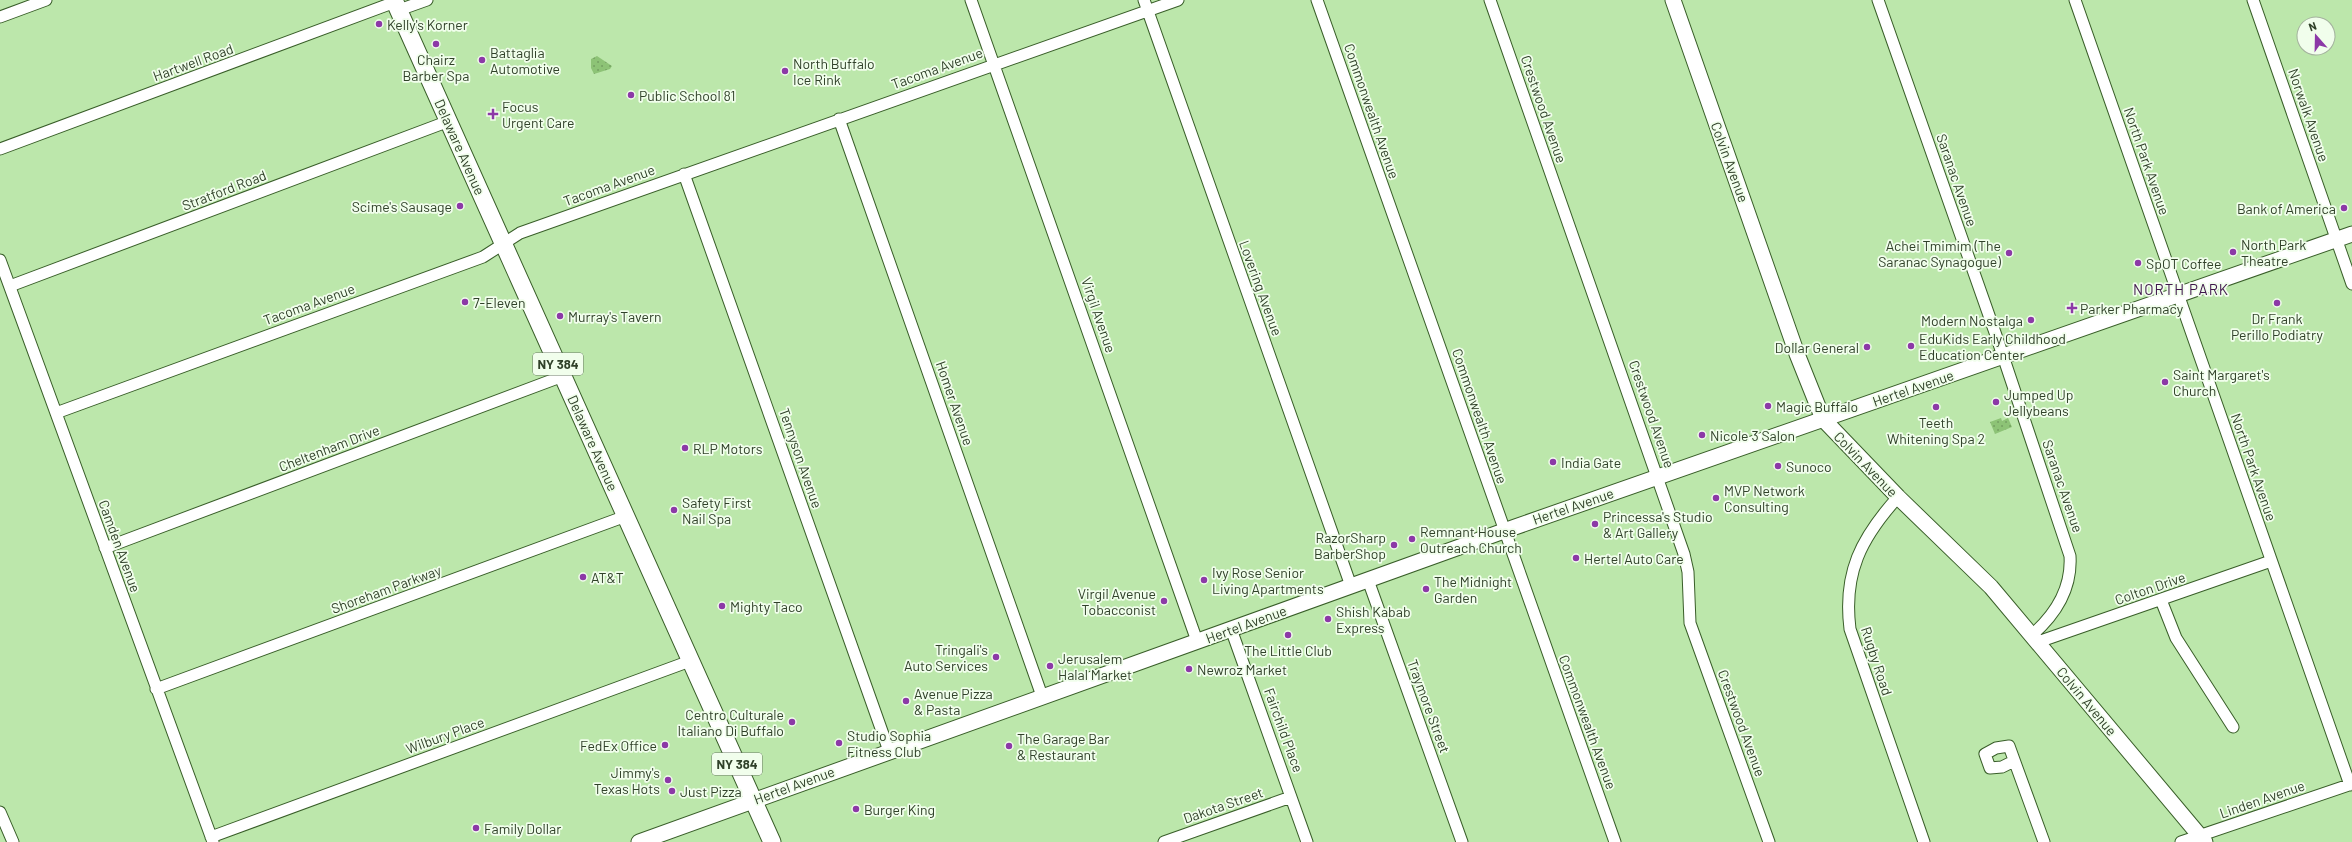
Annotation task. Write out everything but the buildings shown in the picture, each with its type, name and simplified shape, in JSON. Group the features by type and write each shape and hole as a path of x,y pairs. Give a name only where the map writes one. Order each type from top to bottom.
{"main road":[{"name":"Delaware Avenue","path":"396,4 772,842"}],"street":[{"path":"0,17 46,0"},
{"name":"Hartwell Road","path":"0,149 396,4 427,0"},
{"name":"Virgil Avenue","path":"971,0 1197,641"},
{"name":"Lovering Avenue","path":"1144,0 1351,586"},
{"name":"Tacoma Avenue","path":"56,412 483,257 520,233 993,64 1178,0"},
{"name":"Commonwealth Avenue","path":"1317,0 1615,842"},
{"name":"Crestwood Avenue","path":"1490,0 1658,476 1687,564 1690,623 1769,842"},
{"name":"Colvin Avenue","path":"1673,0 1799,359 1823,419 1898,497 1991,587 2202,839"},
{"name":"Saranac Avenue","path":"1878,0 2003,357 2070,556 2069,581 2062,597 2035,638"},
{"name":"North Park Avenue","path":"2074,0 2351,784"},
{"name":"Norwalk Avenue","path":"2252,0 2352,284"},
{"name":"Homer Avenue","path":"839,119 1042,696"},
{"name":"Stratford Road","path":"10,286 449,122"},
{"name":"Tennyson Avenue","path":"684,174 888,751"},
{"name":"Hertel Avenue","path":"639,842 888,751 1658,476 2003,357 2352,234"},
{"name":"Camden Avenue","path":"0,260 212,840"},
{"name":"Cheltenham Drive","path":"105,548 563,376"},
{"name":"Rugby Road","path":"1898,497 1873,527 1860,550 1850,581 1848,613 1850,629 1924,842"},
{"name":"Shoreham Parkway","path":"156,690 626,516"},
{"name":"Colton Drive","path":"2035,638 2161,600 2271,561"},
{"name":"Traymore Street","path":"1368,580 1462,842"},
{"path":"2161,600 2176,638 2233,727"},
{"name":"Fairchild Place","path":"1231,629 1307,842"},
{"name":"Wilbury Place","path":"212,840 690,660"},
{"path":"2014,761 2044,842"},
{"name":"Linden Avenue","path":"2181,842 2202,839 2351,784"},
{"name":"Dakota Street","path":"1164,842 1291,797"},
{"path":"0,812 13,842"}],"green space":[{"path":"597,56 612,66 610,69 594,74 591,68 591,59"},
{"path":"2001,418 2002,421 2008,418 2012,427 1995,434 1990,422"}],"place":[{"name":"Kelly's Korner","path":"379,24"},
{"name":"Chairz Barber Spa","path":"436,44"},
{"name":"Battaglia Automotive","path":"482,60"},
{"name":"North Buffalo Ice Rink","path":"785,71"},
{"name":"Public School 81","path":"631,95"},
{"name":"Focus Urgent Care","path":"493,114"},
{"name":"Scime's Sausage","path":"460,206"},
{"name":"Bank of America","path":"2344,208"},
{"name":"North Park Theatre","path":"2233,252"},
{"name":"Achei Tmimim (The Saranac Synagogue)","path":"2009,253"},
{"name":"SpOT Coffee","path":"2138,263"},
{"name":"7-Eleven","path":"465,302"},
{"name":"Dr Frank Perillo Podiatry","path":"2277,303"},
{"name":"Parker Pharmacy","path":"2072,308"},
{"name":"Murray's Tavern","path":"560,316"},
{"name":"Modern Nostalga","path":"2031,320"},
{"name":"EduKids Early Childhood Education Center","path":"1911,346"},
{"name":"Dollar General","path":"1867,347"},
{"name":"Saint Margaret's Church","path":"2165,382"},
{"name":"Jumped Up Jellybeans","path":"1996,402"},
{"name":"Magic Buffalo","path":"1768,406"},
{"name":"Teeth Whitening Spa 2","path":"1936,407"},
{"name":"Nicole 3 Salon","path":"1702,435"},
{"name":"RLP Motors","path":"685,448"},
{"name":"India Gate","path":"1553,462"},
{"name":"Sunoco","path":"1778,466"},
{"name":"MVP Network Consulting","path":"1716,498"},
{"name":"Safety First Nail Spa","path":"674,510"},
{"name":"Princessa's Studio & Art Gallery","path":"1595,524"},
{"name":"Remnant House Outreach Church","path":"1412,539"},
{"name":"RazorSharp BarberShop","path":"1394,545"},
{"name":"Hertel Auto Care","path":"1576,558"},
{"name":"AT&T","path":"583,577"},
{"name":"Ivy Rose Senior Living Apartments","path":"1204,580"},
{"name":"The Midnight Garden","path":"1426,589"},
{"name":"Virgil Avenue Tobacconist","path":"1164,601"},
{"name":"Mighty Taco","path":"722,606"},
{"name":"Shish Kabab Express","path":"1328,619"},
{"name":"The Little Club","path":"1288,635"},
{"name":"Tringali's Auto Services","path":"996,657"},
{"name":"Jerusalem Halal Market","path":"1050,666"},
{"name":"Newroz Market","path":"1189,669"},
{"name":"Avenue Pizza & Pasta","path":"906,701"},
{"name":"Centro Culturale Italiano Di Buffalo","path":"792,722"},
{"name":"Studio Sophia Fitness Club","path":"839,743"},
{"name":"FedEx Office","path":"665,745"},
{"name":"The Garage Bar & Restaurant","path":"1009,746"},
{"name":"Jimmy's Texas Hots","path":"668,780"},
{"name":"Just Pizza","path":"672,791"},
{"name":"Burger King","path":"856,809"},
{"name":"Family Dollar","path":"476,828"}],"district":[{"name":"NORTH PARK","path":"2181,289"}]}
